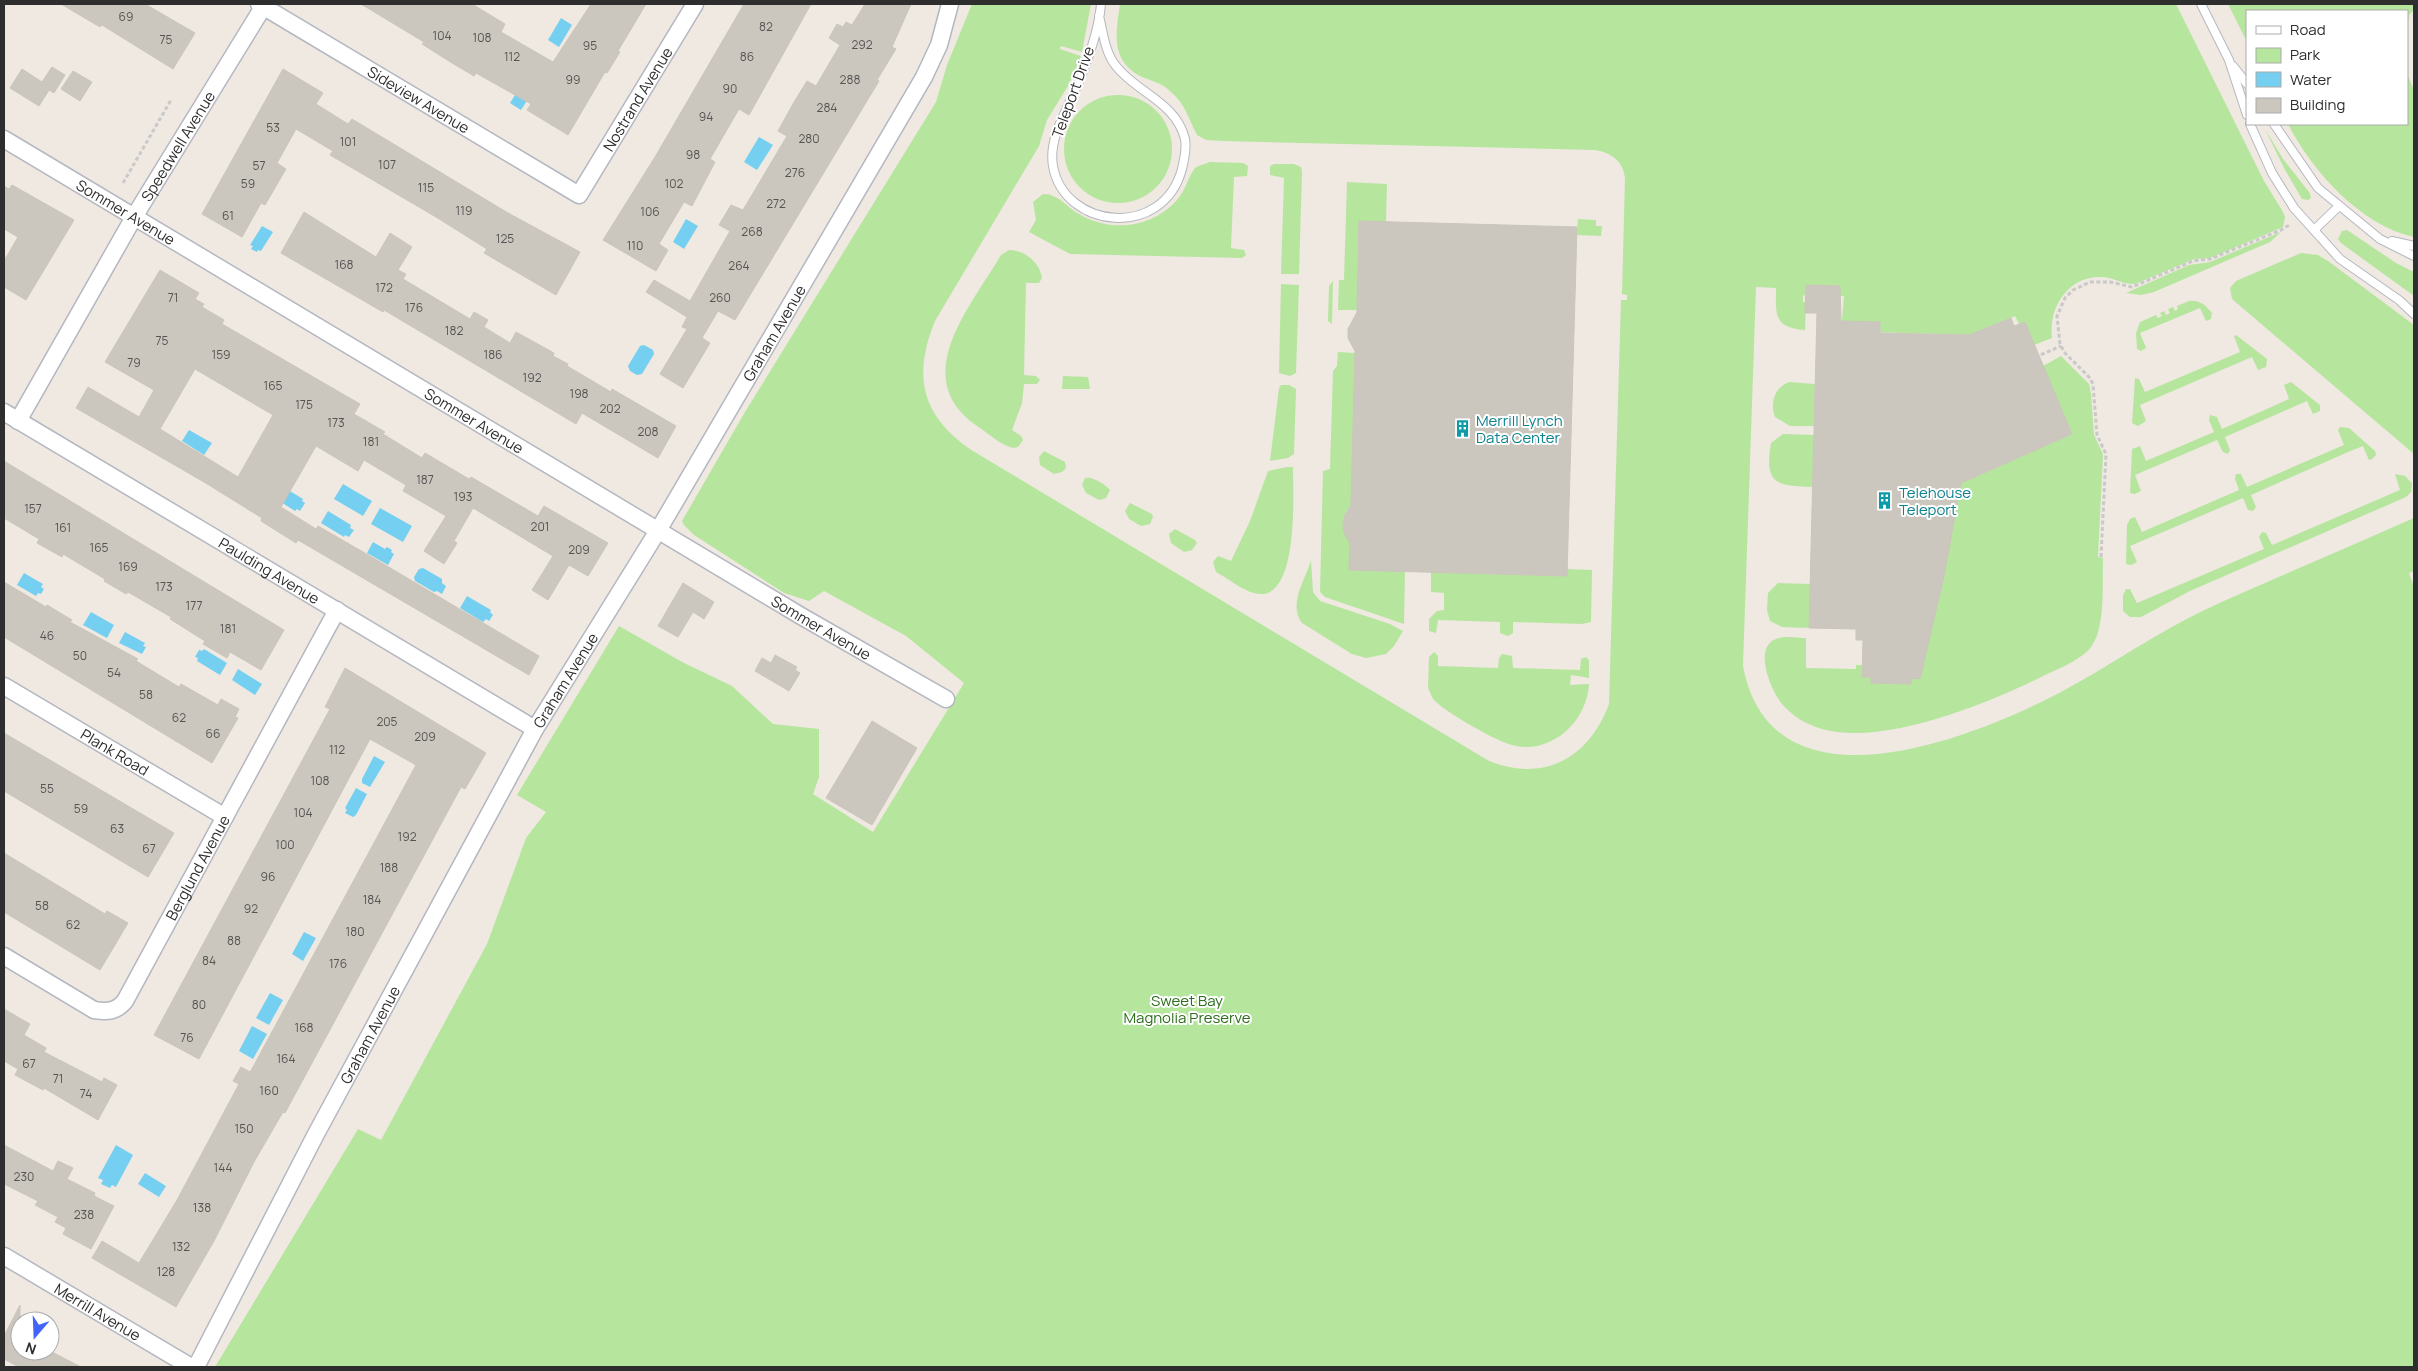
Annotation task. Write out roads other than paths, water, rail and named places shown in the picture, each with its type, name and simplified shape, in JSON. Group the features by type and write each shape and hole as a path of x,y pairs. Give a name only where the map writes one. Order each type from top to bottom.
{"street":[{"name":"Nostrand Avenue","path":"579,195 696,4"},
{"name":"Graham Avenue","path":"196,1367 316,1134 534,729 659,529 924,77 939,45 950,4"},
{"name":"Sideview Avenue","path":"263,5 579,195"},
{"name":"Speedwell Avenue","path":"11,416 263,5"},
{"name":"Sommer Avenue","path":"4,139 659,529 801,616 946,699"},
{"name":"Paulding Avenue","path":"11,416 534,729"},
{"name":"Berglund Avenue","path":"4,956 94,1010 106,1012 118,1009 125,1001 337,610"},
{"name":"Plank Road","path":"4,686 225,817"},
{"name":"Merrill Avenue","path":"4,1256 191,1367"}],"lane":[{"name":"Teleport Drive","path":"1099,16 1108,50 1116,66 1168,108 1179,123 1186,152 1174,189 1162,202 1144,215 1127,219 1103,216 1084,208 1069,197 1059,182 1053,166 1055,137 1083,70 1101,4"},
{"path":"2201,4 2229,60 2246,112"},
{"path":"2229,60 2246,83"},
{"path":"2250,125 2272,173 2314,230 2340,259 2399,300 2414,314"},
{"path":"2275,125 2318,188 2338,207 2380,239 2414,256"},
{"path":"2314,230 2338,207"},
{"path":"2380,239 2414,246"}],"water":[{"path":"561,18 572,25 559,47 548,40"},
{"path":"524,81 535,88 521,110 510,103"},
{"path":"759,137 773,145 757,170 744,162"},
{"path":"686,219 698,226 684,249 673,242"},
{"path":"262,226 273,232 261,251 258,250 257,252 251,249 253,246 250,245"},
{"path":"644,345 653,350 654,354 642,374 637,375 630,371 628,366 640,346"},
{"path":"189,430 212,443 204,455 182,441"},
{"path":"343,484 372,501 363,516 334,499"},
{"path":"280,485 303,499 302,501 305,503 300,511 297,509 295,511 273,497"},
{"path":"380,508 412,526 403,542 371,524"},
{"path":"328,511 351,525 350,528 354,530 349,537 345,535 344,537 321,523"},
{"path":"373,542 385,549 387,547 392,550 391,552 394,554 388,565 367,553"},
{"path":"423,568 442,579 442,583 446,586 442,594 437,591 434,592 415,581 414,577 419,569"},
{"path":"24,573 43,584 41,587 44,589 41,594 38,593 36,596 17,585"},
{"path":"467,596 491,610 490,612 493,615 489,621 486,619 483,622 460,608"},
{"path":"91,612 114,625 107,638 83,625"},
{"path":"125,632 145,643 143,646 146,647 142,654 119,643"},
{"path":"204,649 227,663 220,675 197,661 198,658 195,657 199,650 202,651"},
{"path":"238,669 262,684 255,695 232,680"},
{"path":"374,756 385,762 370,787 362,783 362,779"},
{"path":"356,788 367,794 356,815 353,817 345,813 347,810 345,808"},
{"path":"304,932 316,938 303,961 292,954"},
{"path":"270,993 283,1000 269,1025 256,1018"},
{"path":"252,1026 267,1034 253,1059 239,1051"},
{"path":"116,1145 133,1155 116,1187 112,1185 110,1188 101,1184 103,1180 98,1178"},
{"path":"145,1173 166,1186 159,1197 138,1184"}],"place":[{"name":"Merrill Lynch Data Center","path":"1462,429"},
{"name":"Telehouse Teleport","path":"1885,501"}],"park label":[{"name":"Sweet Bay Magnolia Preserve","path":"1187,1008"}]}
